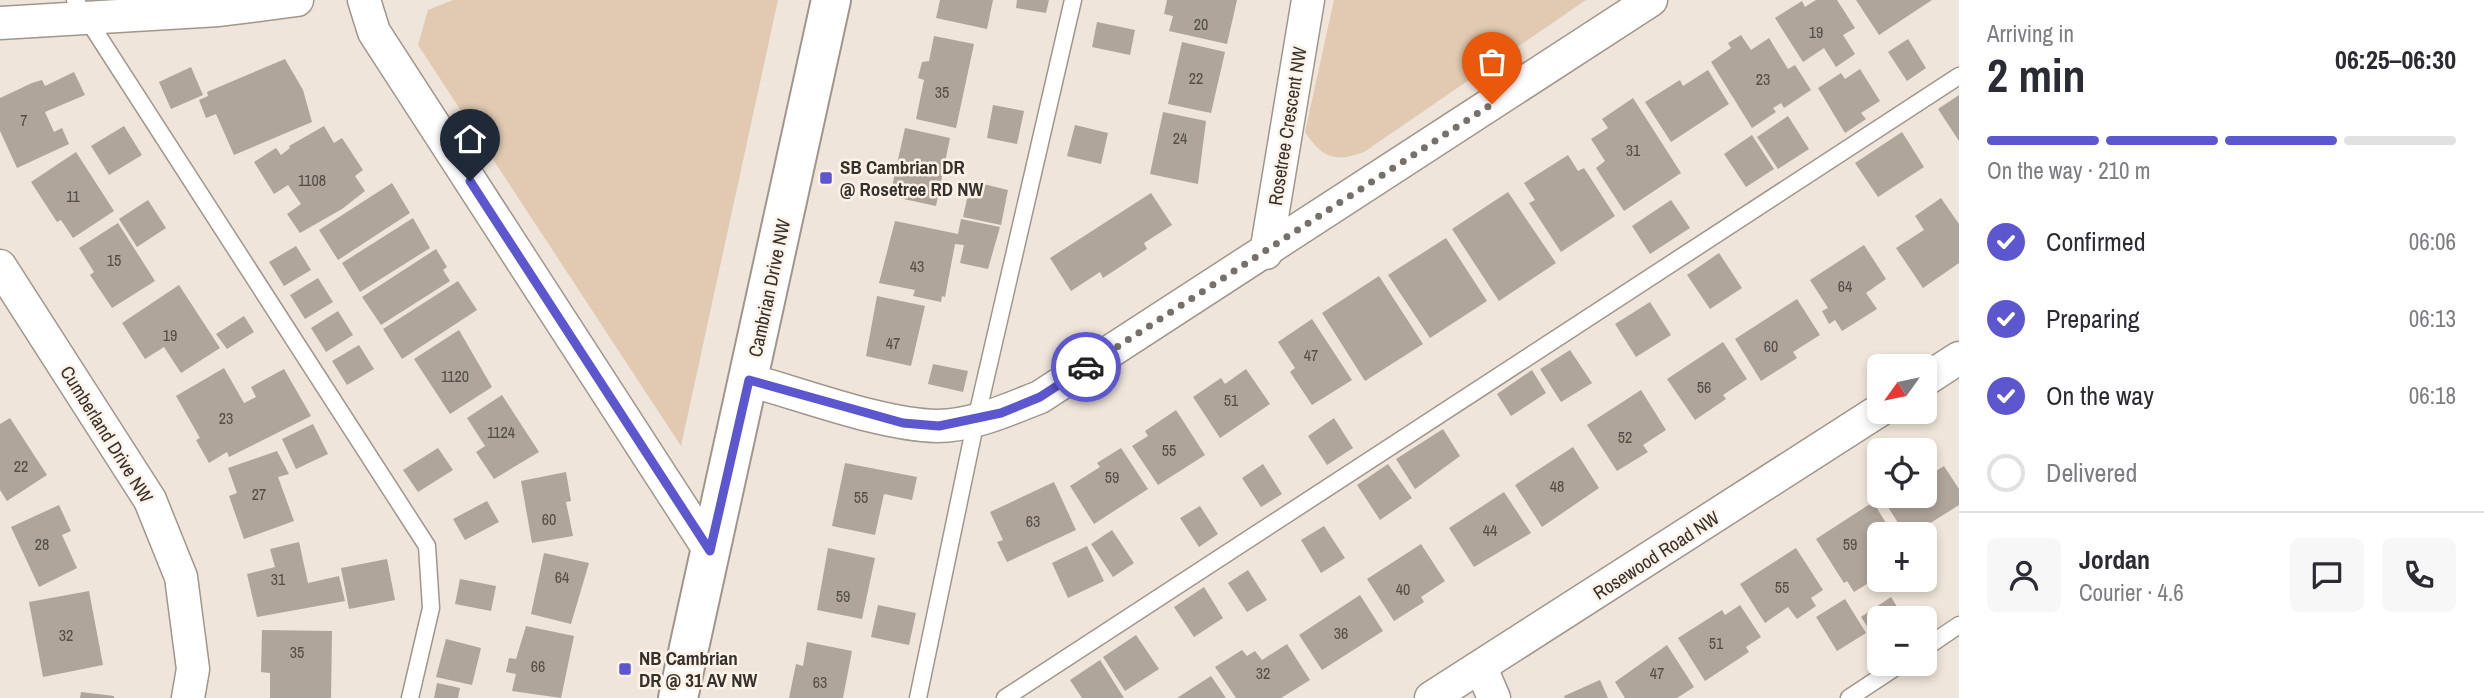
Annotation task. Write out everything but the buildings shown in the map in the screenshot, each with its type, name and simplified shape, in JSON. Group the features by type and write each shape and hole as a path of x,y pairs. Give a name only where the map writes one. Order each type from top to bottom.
{"street":[{"path":"0,23 82,10 219,10 297,0"},
{"path":"364,0 373,32 710,551"},
{"name":"Cambrian Drive NW","path":"678,698 831,0"},
{"name":"Rosetree Crescent NW","path":"1266,253 1308,0"},
{"path":"749,380 903,423 939,426 976,420 1040,397 1266,253 1651,0"},
{"name":"Cumberland Drive NW","path":"0,266 150,500 181,577 193,669 188,698"},
{"path":"1937,372 1959,358"},
{"name":"Rosewood Road NW","path":"1431,698 1867,418"},
{"path":"1480,668 1494,698"}],"lane":[{"path":"918,698 976,420 1073,0"},
{"path":"82,10 427,545 431,608 411,698"},
{"path":"1005,698 1959,76"},
{"path":"1937,640 1959,625"},
{"path":"1849,698 1882,676"}],"shaded area":[{"path":"453,0 778,0 681,446 418,45 428,10"},
{"path":"1334,0 1586,0 1364,152 1337,157 1323,153 1305,132"}],"way so far":[{"path":"1086,367 1266,253 1492,104"}],"place":[{"name":"SB Cambrian DR @ Rosetree RD NW","path":"826,178"},
{"name":"NB Cambrian DR @ 31 AV NW","path":"625,669"}],"route":[{"path":"470,181 710,551 749,380 903,423 939,426 1001,413 1040,397 1086,367"}]}
